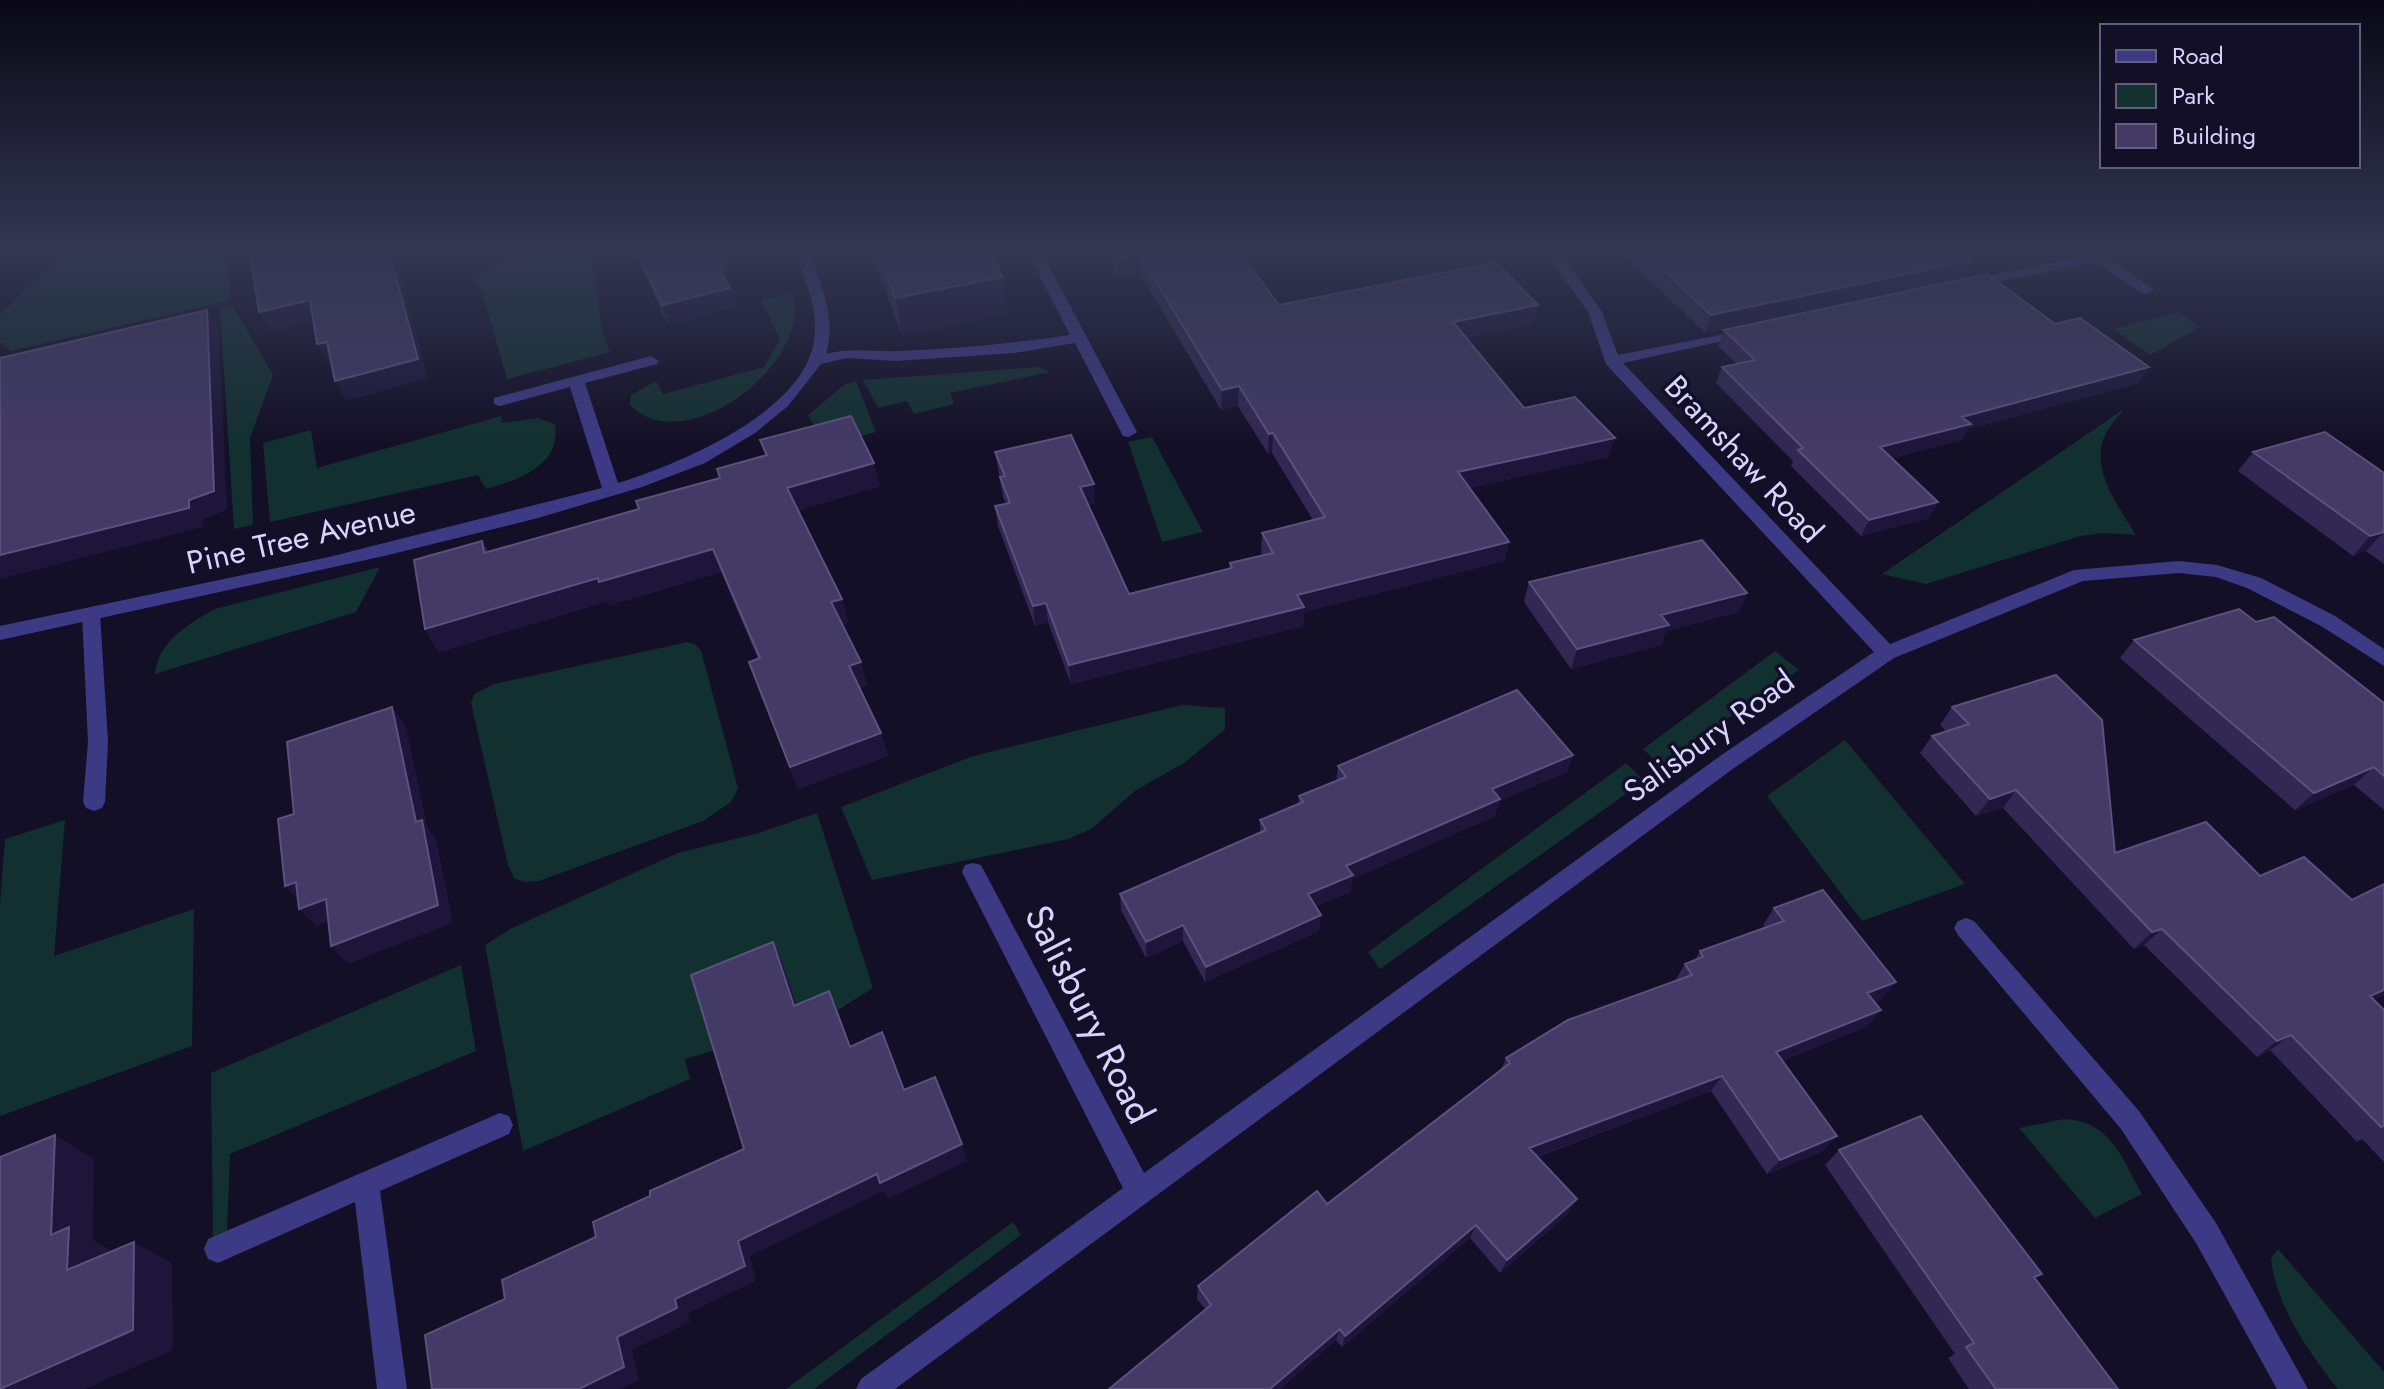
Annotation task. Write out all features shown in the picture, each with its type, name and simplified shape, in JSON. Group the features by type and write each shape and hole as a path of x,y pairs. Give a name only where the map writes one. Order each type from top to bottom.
{"street":[{"path":"815,361 821,347 820,316"},
{"path":"1068,316 1129,432"},
{"name":"Bramshaw Road","path":"1596,316 1612,361 1887,653"},
{"path":"1612,361 1764,328"},
{"path":"815,361 847,353 896,356 1014,348 1080,338"},
{"path":"500,401 651,361"},
{"name":"Pine Tree Avenue","path":"0,633 371,554 612,491 702,458 740,436 783,401 815,361"},
{"path":"576,381 612,491"},
{"name":"Salisbury Road","path":"871,1389 1727,762 1887,653 2081,575 2179,567 2217,571 2254,583 2328,621 2384,659"},
{"path":"91,614 98,742 94,802"},
{"name":"Salisbury Road","path":"973,872 1139,1191"},
{"path":"1966,928 2130,1120 2206,1233 2293,1389"},
{"path":"218,1249 500,1125"},
{"path":"366,1184 392,1389"}],"green space":[{"path":"0,316 163,316 11,351 0,342"},
{"path":"220,316 239,316 273,375 250,438 253,525 234,529"},
{"path":"489,316 600,316 610,352 507,379"},
{"path":"769,316 794,316 785,347 766,373 741,396 712,412 682,421 654,419 630,405 631,395 656,381 663,394 764,367 780,339"},
{"path":"2164,316 2184,316 2200,327 2150,355 2113,329"},
{"path":"1038,367 1050,372 950,393 954,404 914,414 907,401 878,408 863,380"},
{"path":"856,381 876,432 826,446 808,415 845,384"},
{"path":"2124,409 2105,435 2101,461 2108,488 2136,535 2104,533 2080,536 1926,584 1882,574"},
{"path":"501,416 502,423 538,418 555,424 552,451 535,469 523,476 486,489 478,475 270,522 263,443 311,430 317,468"},
{"path":"1152,437 1203,532 1162,542 1128,442"},
{"path":"380,567 356,612 155,674 157,663 168,643 185,627 215,609"},
{"path":"688,642 701,651 738,788 731,802 703,821 539,881 524,882 514,878 508,865 471,703 474,694 494,684"},
{"path":"1775,651 1799,670 1660,765 1643,749"},
{"path":"1182,705 1225,708 1225,729 1184,763 1136,790 1091,829 1068,839 872,880 841,807 973,756"},
{"path":"1845,740 1965,884 1862,921 1767,796"},
{"path":"1626,763 1644,781 1380,969 1368,952"},
{"path":"817,813 873,988 838,1010 803,1024 685,1059 690,1079 523,1151 485,945 512,928 678,853 755,834"},
{"path":"65,820 54,956 194,909 192,1046 0,1116 0,904 5,839"},
{"path":"461,965 476,1051 230,1154 227,1234 213,1244 211,1073"},
{"path":"2064,1119 2080,1121 2104,1134 2121,1155 2142,1194 2095,1218 2019,1128"},
{"path":"1013,1222 1021,1235 814,1389 786,1389"},
{"path":"2278,1249 2384,1372 2384,1389 2338,1389 2327,1375 2305,1344 2280,1295 2271,1259"}],"building":[{"path":"182,316 207,316 214,491 189,500 189,508 0,555 0,358"},
{"path":"313,316 406,316 418,359 335,381 327,342 317,344"},
{"path":"1177,316 1484,316 1453,322 1524,408 1575,397 1615,438 1458,472 1509,542 1297,595 1304,607 1069,665 1046,603 1033,606 995,506 1010,503 1000,477 1005,476 995,452 1071,435 1094,484 1080,487 1129,594 1232,568 1230,563 1273,553 1262,533 1325,517 1273,433 1269,434 1239,386 1222,390"},
{"path":"1791,316 2044,316 2055,324 2080,318 2149,367 1962,417 1971,424 1880,447 1938,502 1869,520 1798,450 1803,448 1722,367 1755,360 1724,330"},
{"path":"851,416 874,463 787,488 842,599 831,602 861,662 849,666 881,733 790,767 749,662 760,658 713,549 599,582 598,578 425,629 414,560 482,541 484,553 639,509 636,501 720,478 717,469 767,455 760,440"},
{"path":"2325,432 2384,473 2384,532 2370,536 2253,452"},
{"path":"1702,540 1747,593 1661,615 1669,625 1577,649 1529,582"},
{"path":"2239,609 2256,622 2274,617 2384,703 2384,776 2374,767 2314,793 2134,640"},
{"path":"2056,675 2102,720 2115,853 2206,822 2260,876 2304,857 2352,900 2384,884 2384,990 2370,996 2384,1010 2384,1126 2381,1127 2291,1035 2277,1041 2162,929 2152,932 2016,790 1990,799 1932,736 1969,724 1952,707"},
{"path":"1517,690 1573,755 1492,789 1500,799 1346,866 1353,875 1308,894 1321,915 1206,967 1183,925 1146,942 1120,894 1266,830 1260,820 1303,802 1299,796 1346,777 1338,766"},
{"path":"392,707 416,822 422,820 438,905 331,946 326,899 299,909 296,882 285,886 278,819 294,814 287,742"},
{"path":"1823,890 1896,982 1867,993 1881,1010 1776,1052 1837,1136 1780,1160 1722,1076 1529,1148 1577,1199 1507,1260 1476,1225 1345,1336 1340,1329 1270,1389 1109,1389 1211,1305 1198,1286 1317,1191 1327,1204 1510,1063 1506,1058 1568,1020 1692,975 1685,964 1703,957 1700,951 1784,921 1774,908"},
{"path":"773,942 794,1006 829,991 850,1047 882,1032 904,1090 935,1077 962,1144 880,1183 877,1174 738,1241 745,1266 675,1299 677,1308 617,1337 624,1367 579,1389 432,1389 425,1335 505,1299 502,1280 596,1237 593,1222 650,1196 650,1191 744,1149 691,975"},
{"path":"1921,1116 2042,1274 2034,1277 2118,1389 1996,1389 1966,1347 1974,1343 1839,1150"},
{"path":"55,1135 51,1235 69,1227 67,1270 134,1242 133,1330 0,1389 0,1157"}]}
